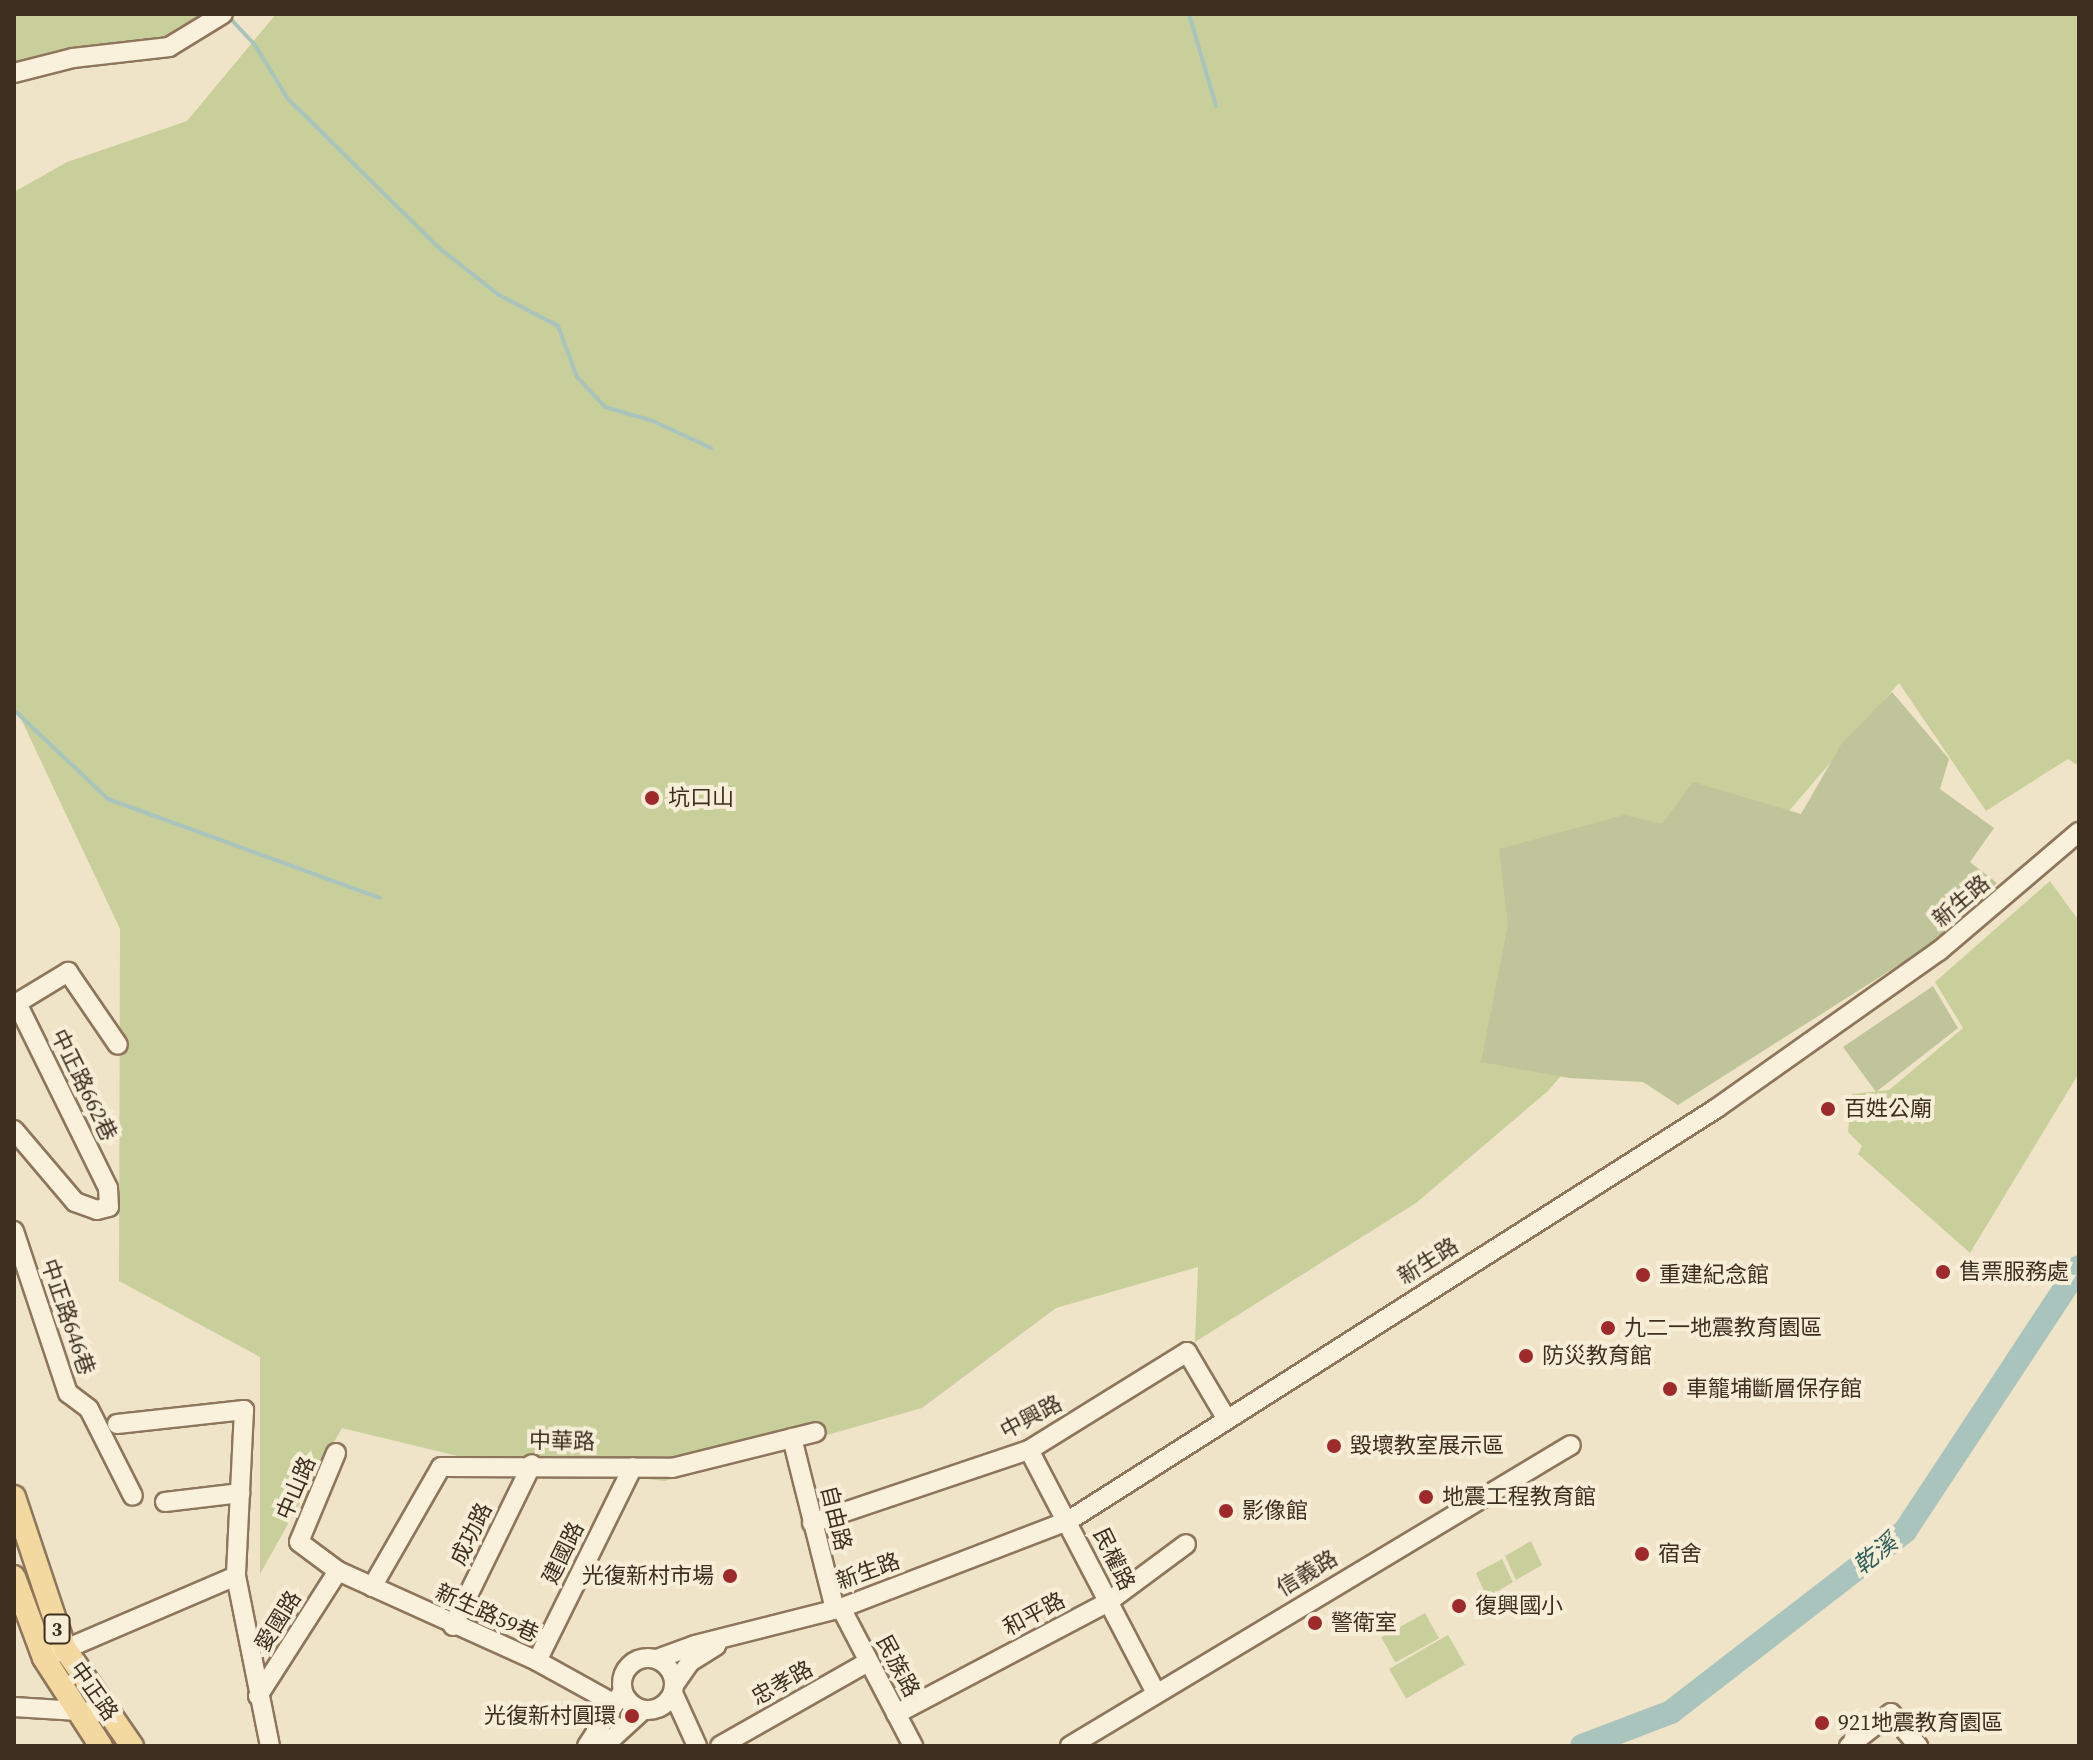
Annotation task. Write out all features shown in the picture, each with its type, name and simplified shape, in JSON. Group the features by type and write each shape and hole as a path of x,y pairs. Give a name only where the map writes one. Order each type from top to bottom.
{"main road":[{"name":"中正路","path":"14,1497 55,1654 110,1713 132,1746"},
{"name":"中正路","path":"14,1577 55,1654 78,1712 101,1746"}],"street":[{"path":"14,73 73,58 169,47 223,14"},
{"name":"新生路","path":"587,1746 618,1698 623,1675 633,1662 657,1659 838,1609 1068,1521 1717,1108 1939,951 2079,832"},
{"name":"中正路662巷","path":"14,1130 75,1202 97,1210 109,1207 108,1188 17,1003 68,972 118,1045"},
{"name":"中正路646巷","path":"14,1231 68,1393 89,1409 133,1496"},
{"name":"中興路","path":"812,1523 1029,1450 1187,1352 1226,1418"},
{"path":"117,1424 244,1410 236,1576 270,1746"},
{"name":"中華路","path":"372,1587 441,1467 532,1464 672,1468 816,1432"},
{"name":"自由路","path":"792,1438 812,1523 838,1609"},
{"name":"信義路","path":"1070,1746 1155,1691 1571,1445"},
{"name":"民權路","path":"1029,1450 1155,1691"},
{"name":"中山路","path":"336,1453 299,1542 338,1571"},
{"name":"成功路","path":"453,1626 532,1464"},
{"name":"建國路","path":"537,1661 633,1467"},
{"path":"165,1502 240,1493"},
{"name":"和平路","path":"896,1714 1108,1602 1186,1544"},
{"name":"新生路59巷","path":"338,1571 453,1626 618,1698"},
{"name":"愛國路","path":"258,1696 338,1571"},
{"path":"55,1654 236,1576"},
{"name":"民族路","path":"838,1609 911,1745"},
{"name":"新生路","path":"604,1746 643,1710 663,1705 698,1657 748,1632"},
{"path":"657,1659 670,1670 674,1689 697,1746"},
{"name":"忠孝路","path":"720,1746 868,1662"},
{"path":"618,1698 643,1710"},
{"path":"14,1707 110,1713"},
{"path":"1849,1746 1891,1713 1918,1746"}],"green space":[{"path":"14,14 211,14 174,37 14,63"},
{"path":"276,14 2079,14 2079,766 2068,759 1986,811 1899,683 1548,1091 1416,1203 1195,1342 1198,1267 1056,1308 922,1408 665,1481 478,1461 342,1428 260,1574 260,1357 119,1281 120,929 14,704 14,192 67,162 187,121"},
{"path":"1892,692 1949,759 1940,789 1994,828 1970,862 1997,883 1927,947 1678,1105 1643,1082 1569,1078 1481,1062 1508,925 1499,849 1624,815 1662,824 1693,782 1801,814 1842,743"},
{"path":"2050,881 2079,921 2079,1073 1970,1253 1858,1154 1862,1146 1848,1132 1852,1094 1889,1090 1963,1028 1935,982"},
{"path":"1933,986 1958,1028 1876,1092 1843,1047"},
{"path":"1531,1541 1542,1565 1516,1580 1505,1556"},
{"path":"1502,1559 1513,1582 1487,1598 1476,1573"},
{"path":"1425,1613 1439,1638 1395,1663 1381,1637"},
{"path":"1448,1635 1465,1664 1406,1698 1389,1669"}],"waterway":[{"path":"1189,14 1216,106"},
{"path":"227,15 255,45 288,99 439,248 499,295 558,326 577,377 605,407 653,421 711,448"},
{"path":"14,710 108,799 380,898"},
{"name":"乾溪","path":"1582,1746 1671,1712 1905,1531 2079,1267"}],"place":[{"name":"坑口山","path":"652,798"},
{"name":"百姓公廟","path":"1828,1109"},
{"name":"售票服務處","path":"1943,1272"},
{"name":"重建紀念館","path":"1643,1275"},
{"name":"九二一地震教育園區","path":"1608,1328"},
{"name":"防災教育館","path":"1526,1356"},
{"name":"車籠埔斷層保存館","path":"1670,1389"},
{"name":"毀壞教室展示區","path":"1334,1446"},
{"name":"地震工程教育館","path":"1426,1497"},
{"name":"影像館","path":"1226,1511"},
{"name":"宿舍","path":"1642,1554"},
{"name":"光復新村市場","path":"730,1576"},
{"name":"復興國小","path":"1459,1606"},
{"name":"警衛室","path":"1315,1623"},
{"name":"光復新村圓環","path":"632,1716"},
{"name":"921地震教育園區","path":"1822,1723"}]}
